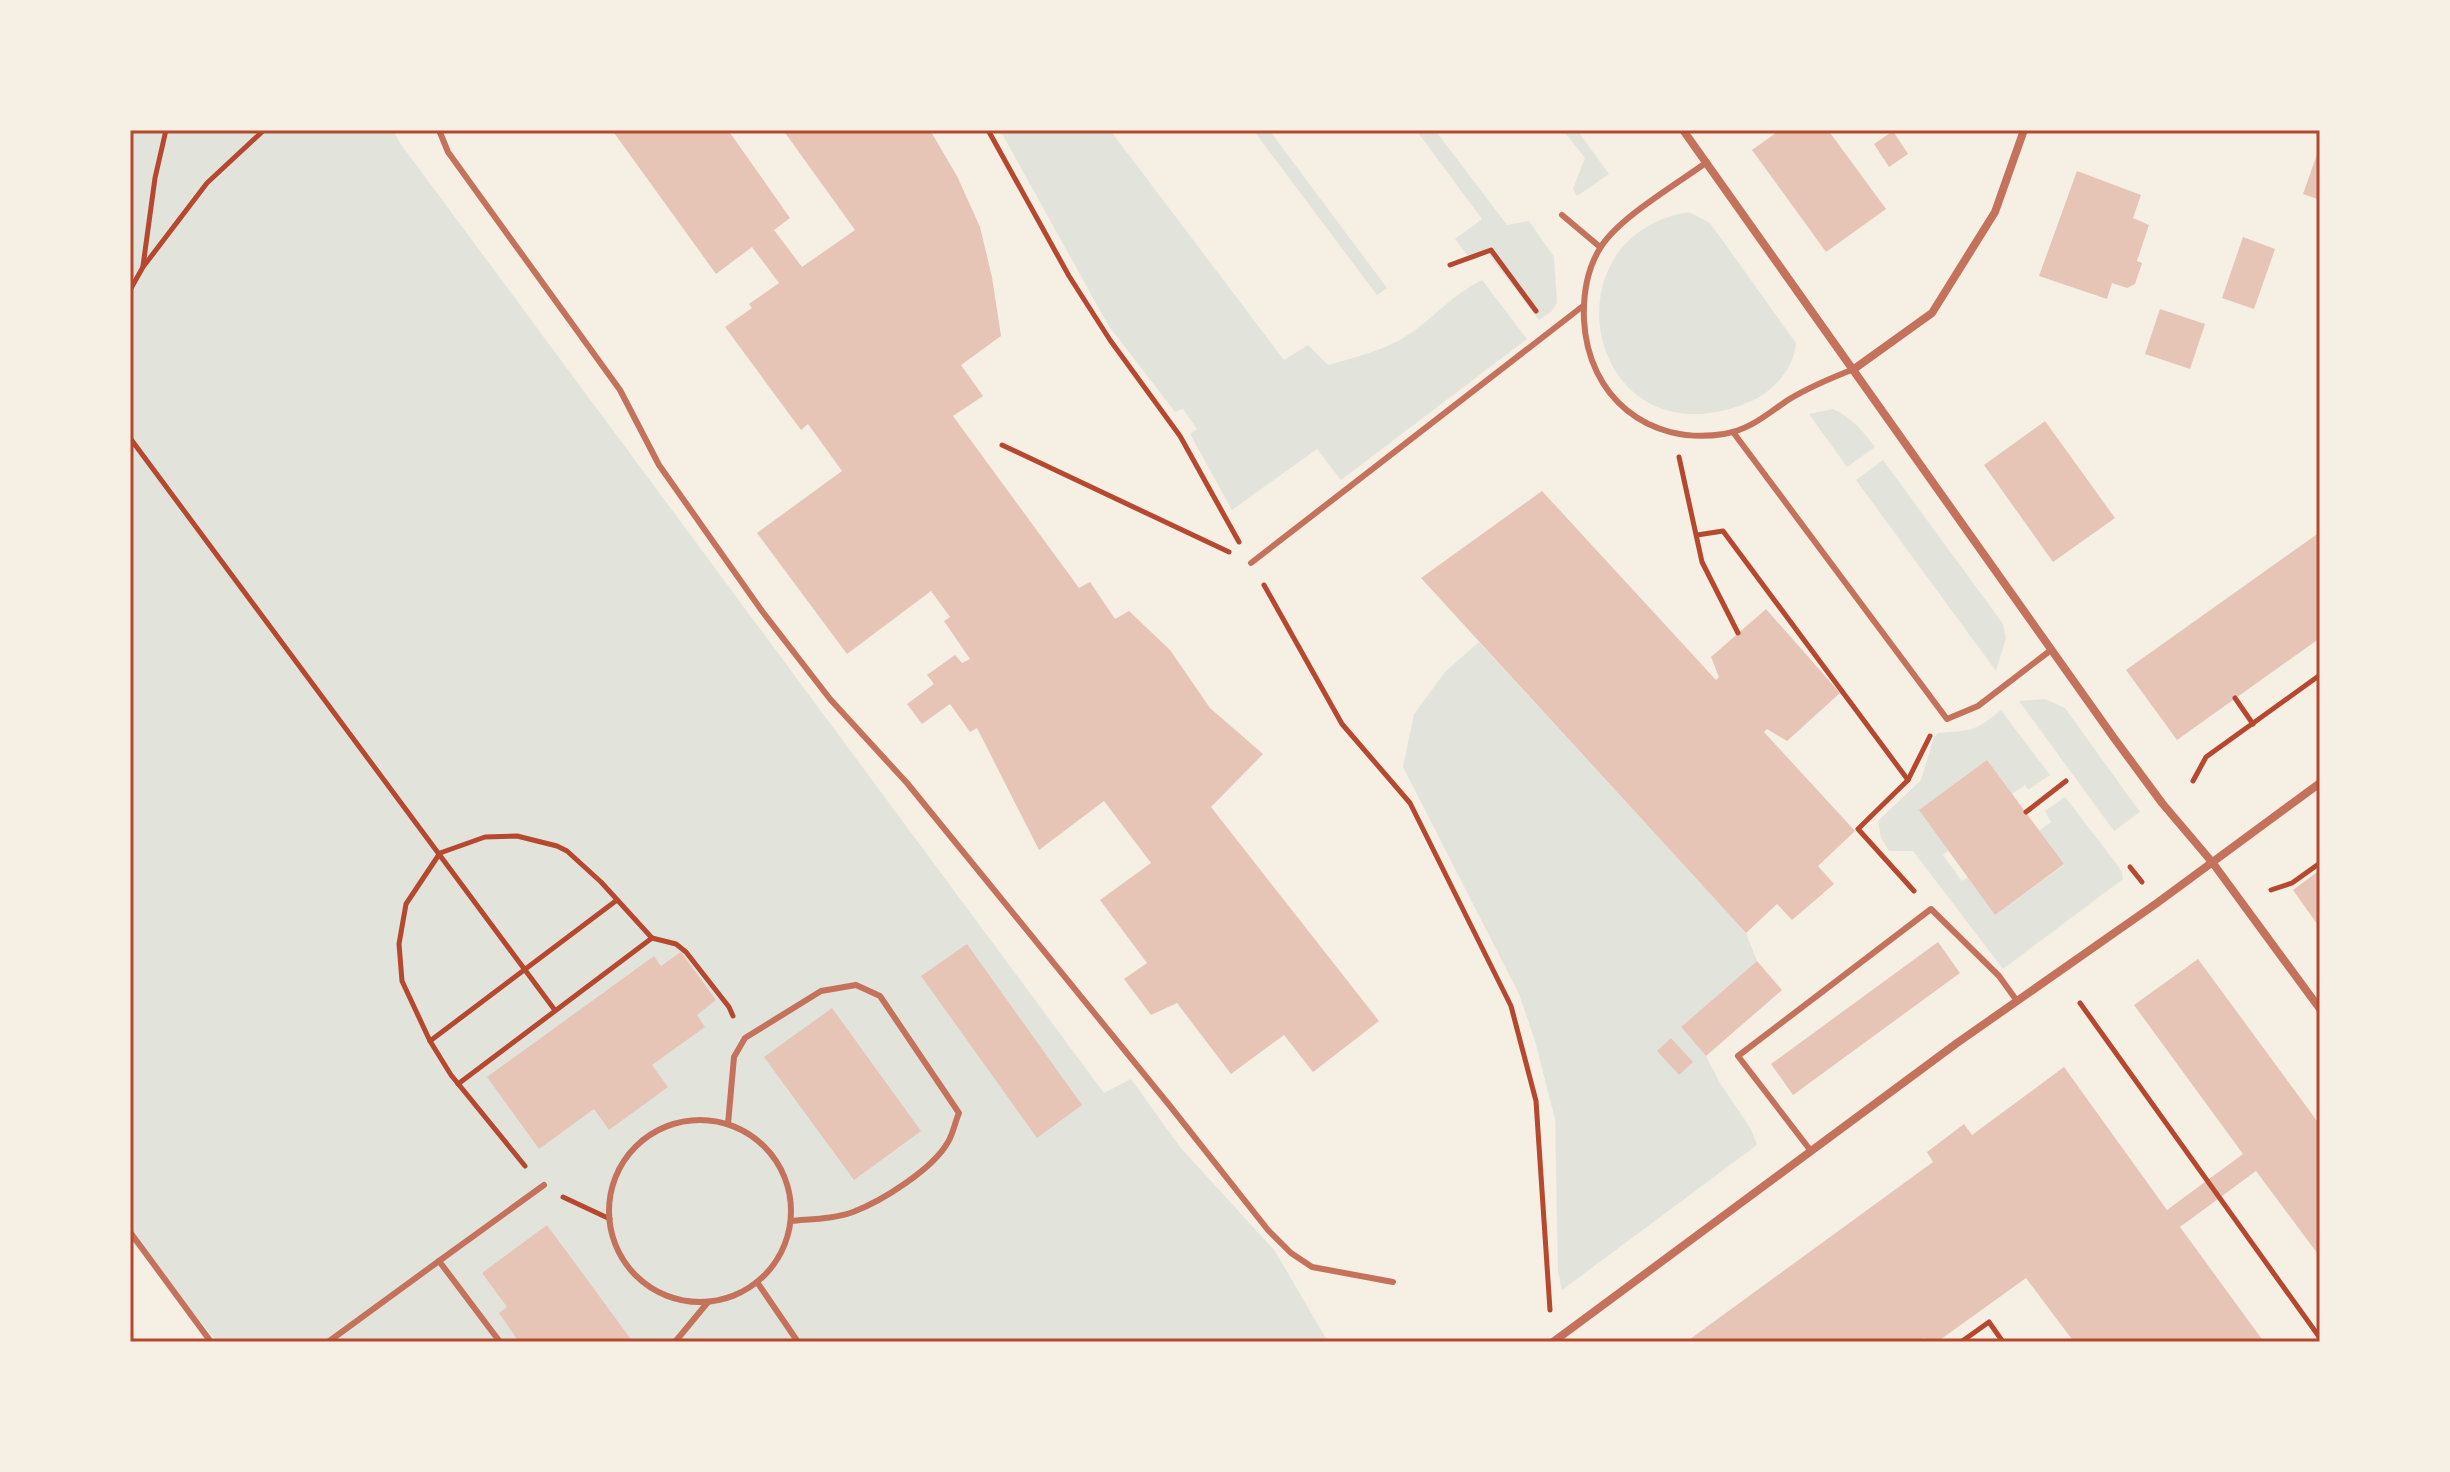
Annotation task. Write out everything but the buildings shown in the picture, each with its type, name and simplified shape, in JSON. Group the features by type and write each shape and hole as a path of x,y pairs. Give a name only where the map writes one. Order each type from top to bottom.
{"street":[{"path":"1683,130 2051,650 2162,803 2212,862 2320,1009"},
{"path":"1854,369 1932,313 1995,212 2024,130"},
{"path":"1553,1342 2320,783"}],"lane":[{"path":"439,130 448,152 620,390 659,465 762,611 830,699 926,807 1268,1230 1291,1253 1312,1267 1393,1282"},
{"path":"1707,162 1614,231 1600,247 1585,285 1583,306 1585,336 1594,369 1605,389 1615,402 1632,415 1673,433 1733,432 1753,425 1821,381 1854,369"},
{"path":"1562,215 1600,247"},
{"path":"1251,563 1583,306"},
{"path":"1733,432 1947,719 1978,706 2051,650"},
{"path":"1811,1151 1738,1056 1931,909 1999,976 2017,1001"},
{"path":"728,1124 734,1057 745,1038 821,991 856,985 880,996 959,1113 948,1142 929,1167 903,1184 854,1211 791,1221"},
{"path":"688,1120 728,1124 759,1141 782,1168 788,1185 791,1221 781,1255 757,1282 734,1296 708,1302 673,1298 641,1281 619,1253 610,1219 613,1183 631,1152 658,1130 688,1120"},
{"path":"328,1342 544,1185"},
{"path":"130,1232 211,1342"},
{"path":"439,1261 500,1342"},
{"path":"757,1282 798,1342"},
{"path":"675,1342 708,1302"}],"path":[{"path":"143,267 155,178 166,130"},
{"path":"130,290 143,267 207,183 264,130"},
{"path":"988,130 1069,276 1110,340 1180,436 1342,724 1410,803 1511,1006 1536,1101 1552,1306"},
{"path":"1673,433 1702,562 1738,633"},
{"path":"130,438 554,1009"},
{"path":"1002,445 1251,563"},
{"path":"1697,535 1723,531 1908,780"},
{"path":"2193,781 2206,757 2320,675"},
{"path":"2235,698 2253,724"},
{"path":"1931,909 1858,829 1908,780 1934,728 1947,719"},
{"path":"2026,812 2066,781"},
{"path":"610,1219 563,1197 534,1178 458,1084 430,1041 402,981 399,944 406,904 440,853 485,837 517,836 567,851 652,938 676,944 686,952 729,1007 736,1033 734,1057"},
{"path":"2271,890 2292,883 2320,863"},
{"path":"430,1041 617,900"},
{"path":"458,1084 652,938"},
{"path":"2080,1003 2320,1338"},
{"path":"1961,1342 1989,1322 2003,1342"}],"shaded area":[{"path":"130,130 393,130 1104,1093 1131,1079 1180,1147 1275,1251 1328,1342 218,1342 130,1240"},
{"path":"1000,130 1110,130 1284,360 1308,345 1328,365 1381,348 1411,333 1482,280 1527,339 1341,480 1317,449 1232,510 1190,434 1197,429 1183,409 1175,412 1108,325"},
{"path":"1253,130 1269,130 1387,288 1377,295"},
{"path":"1416,130 1435,130 1507,225 1529,221 1554,257 1557,303 1551,312 1539,320 1486,251 1472,261 1455,239 1482,219"},
{"path":"1563,130 1577,130 1609,174 1577,196 1573,189 1585,158"},
{"path":"1689,212 1710,223 1796,343 1787,370 1766,392 1749,402 1694,414 1651,404 1620,378 1603,341 1600,300 1613,261 1642,230"},
{"path":"1833,409 1856,425 1875,447 1847,467 1809,414"},
{"path":"1883,460 2003,624 2006,638 1996,671 1856,480"},
{"path":"1479,642 1746,933 1757,961 1681,1027 1706,1056 1751,1129 1757,1145 1562,1290 1558,1271 1555,1119 1535,1041 1519,994 1403,767 1414,714 1445,672"},
{"path":"2045,699 2065,708 2140,812 2114,831 2019,701"},
{"path":"2001,710 2050,775 2028,790 2025,785 2012,794 1920,810 1948,850 1943,855 1962,881 1968,877 1996,914 2064,865 2039,831 2051,822 2045,811 2065,797 2116,863 2123,879 2003,969 1913,851 1889,851 1881,838 1878,821 1921,780 1934,737 1938,733 1972,729"}]}
